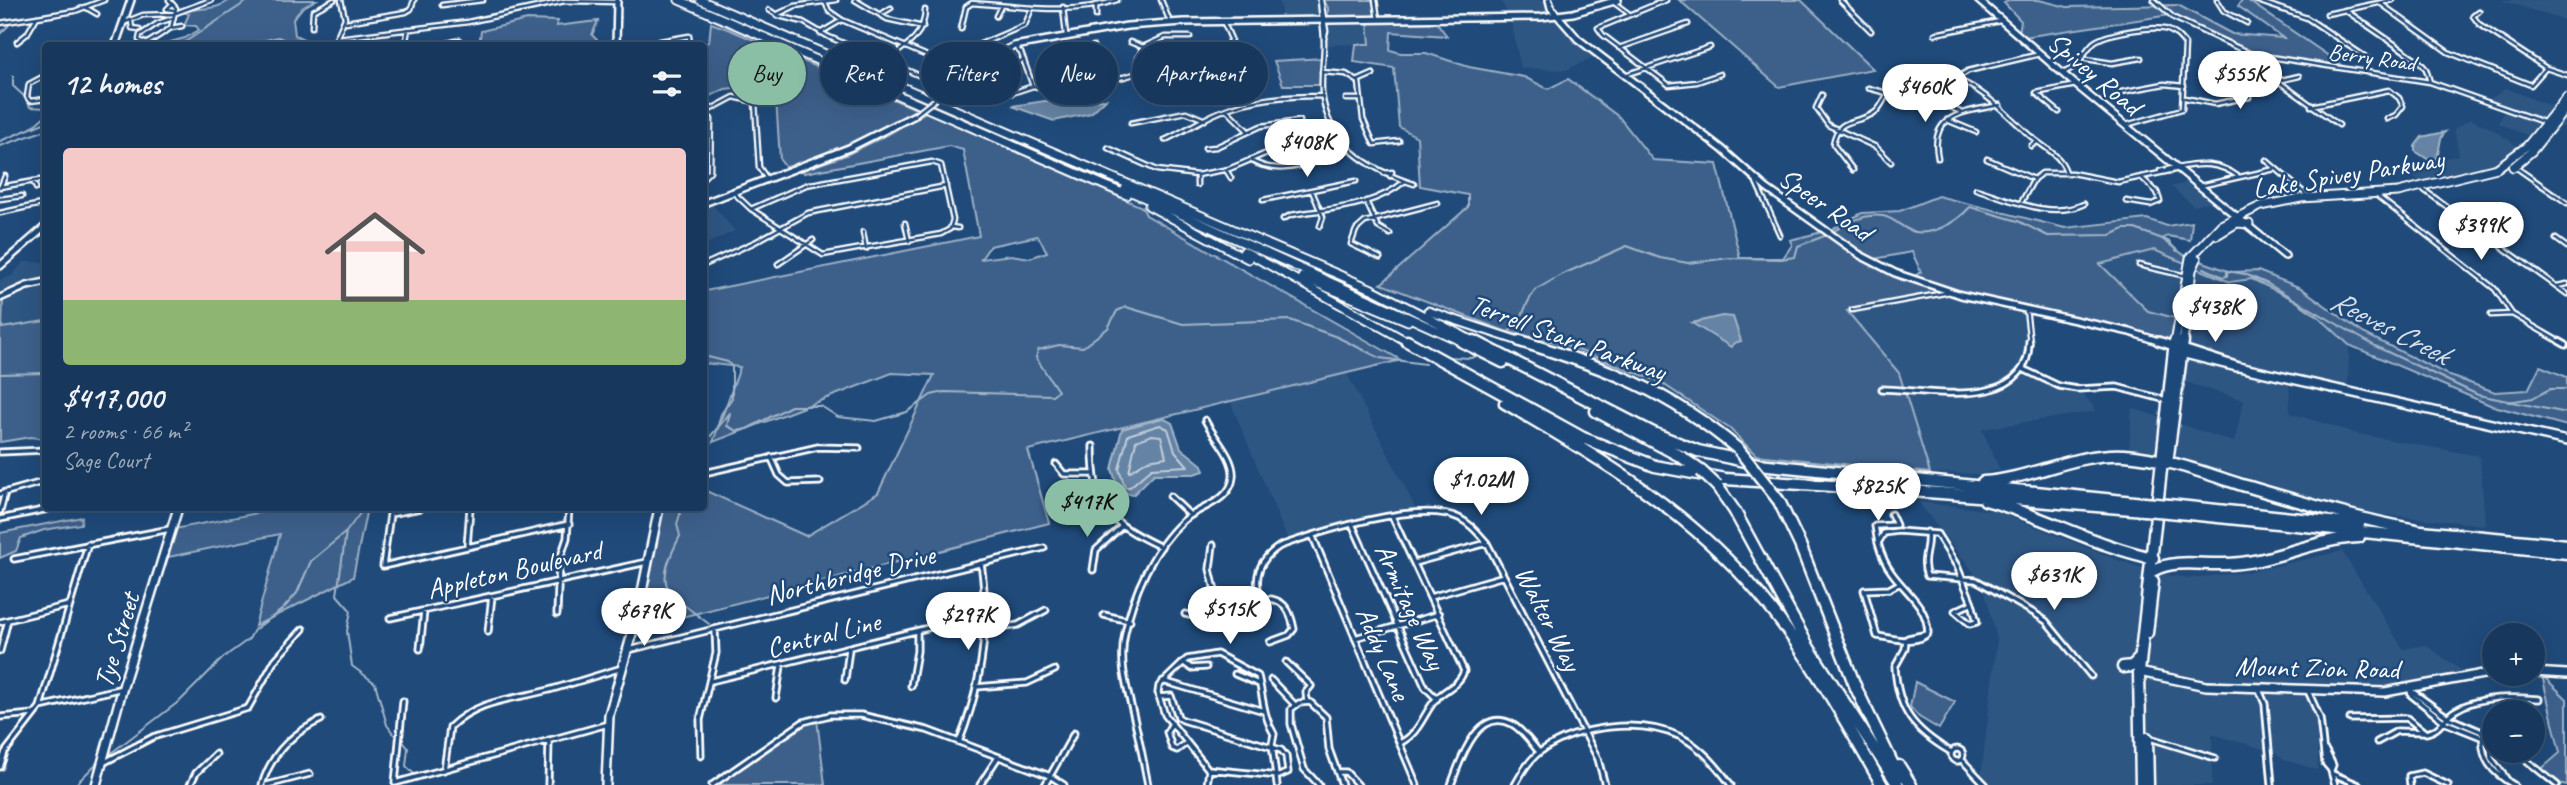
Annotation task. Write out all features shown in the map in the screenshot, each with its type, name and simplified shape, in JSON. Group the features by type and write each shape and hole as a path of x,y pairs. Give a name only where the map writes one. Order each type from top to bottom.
{"highway":[{"path":"679,0 1118,190 1450,370 1606,461 1651,492 1694,527 1727,558 1772,609 1813,667 1878,782"},
{"path":"690,0 1286,260 1483,352 1673,452 1717,486 1734,510 1816,660 1878,782"},
{"path":"699,0 1372,289 1653,433 1691,448 1758,464 2169,509 2420,534 2567,545"},
{"name":"Lake Spivey Parkway","path":"2188,276 2199,254 2239,217 2300,202 2378,197 2495,174 2532,151 2567,97"},
{"name":"Lake Spivey Parkway","path":"2549,124 2567,107"},
{"name":"Lake Spivey Parkway","path":"2165,457 2168,401 2190,258 2201,243 2239,217 2268,204 2310,198 2378,197 2511,164"},
{"path":"1144,197 1600,447 1671,472 1731,482 2144,506"},
{"path":"2217,235 2237,223 2249,224"},
{"path":"1244,251 1343,296 1466,344"},
{"path":"1286,260 1413,313 1508,358"},
{"name":"Terrell Starr Parkway","path":"1372,289 1470,326 1637,380 1693,411 1740,450 1779,501 1800,544 1856,688 1901,785"},
{"name":"Lake Spivey Parkway","path":"2148,785 2140,658 2177,349"},
{"path":"1450,370 1485,385"},
{"path":"1911,480 1999,482 2027,477 2082,458 2110,455 2165,457 2186,467 2338,514 2420,534 2567,553"},
{"path":"1949,493 2020,509 2142,559 2165,563 2192,565 2245,562 2332,538 2420,534"},
{"name":"Lake Spivey Parkway","path":"2142,673 2152,560"},
{"path":"2123,667 2132,666 2140,658"},
{"path":"1816,660 1901,785"},
{"path":"1856,688 1911,785"},
{"name":"Lake Spivey Parkway","path":"2141,785 2144,736"}],"street":[{"path":"0,23 85,7 104,0"},
{"path":"116,42 131,0"},
{"path":"149,42 171,26 176,8 169,0"},
{"path":"141,42 139,36 174,14 210,0"},
{"path":"312,27 313,11 334,0"},
{"path":"336,42 345,22 346,12 341,0"},
{"path":"345,22 403,13 411,9 414,0"},
{"path":"442,5 483,0"},
{"path":"776,15 792,7 836,0"},
{"path":"855,0 863,7 908,25 923,27"},
{"path":"961,29 968,5 1032,8 1096,5 1117,0 1121,3"},
{"path":"1161,0 1168,23"},
{"path":"1321,0 1324,41 1322,96 1328,120 1336,136 1353,156 1383,173 1389,170 1393,173 1390,176 1414,184"},
{"path":"1375,0 1377,19"},
{"name":"Speer Road","path":"1549,0 1557,15 1578,39 1722,149 1754,177 1867,259 1895,273 1950,292 2120,331 2130,337 2177,349 2229,367 2239,366 2567,441"},
{"path":"1666,0 1598,28 1645,69 1673,86 1708,80 1720,74"},
{"path":"1840,0 1871,31"},
{"name":"Spivey Road","path":"1979,0 2076,85 2286,256"},
{"name":"Berry Road","path":"2154,0 2174,18 2248,53 2430,82 2549,124"},
{"path":"2217,0 2224,12 2247,23"},
{"path":"2255,0 2307,18 2370,60"},
{"path":"2327,14 2392,0"},
{"path":"338,38 468,22 548,4 617,1 616,42"},
{"path":"825,2 829,11 842,20 893,42"},
{"path":"1021,45 1067,35 1168,23 1557,15 1613,2 1628,14"},
{"path":"2380,3 2448,52 2474,63 2531,85 2546,68"},
{"path":"173,4 167,9 174,14"},
{"path":"548,4 551,12"},
{"path":"1096,5 1096,16"},
{"path":"996,16 1001,6"},
{"path":"85,7 97,14"},
{"path":"1063,7 1067,35"},
{"path":"881,14 891,8"},
{"path":"987,42 1027,26 1032,8"},
{"path":"769,10 776,15 803,22 841,42"},
{"path":"907,45 923,27 925,10"},
{"path":"2345,10 2419,61 2426,69 2430,82"},
{"path":"2479,11 2473,16 2479,24 2546,68 2567,75"},
{"path":"122,23 155,15 174,14"},
{"path":"17,42 27,34 37,17"},
{"path":"820,33 842,20"},
{"path":"131,21 132,27 139,29"},
{"path":"1223,21 1230,42"},
{"path":"1935,34 2000,21"},
{"path":"161,22 182,26"},
{"path":"1619,48 1688,24"},
{"path":"2063,74 2077,68 2086,59 2091,44 2099,39 2163,28 2184,40 2182,109 2124,124"},
{"path":"406,42 408,29"},
{"path":"654,42 689,36 690,42"},
{"path":"1154,42 1165,37 1190,37"},
{"path":"452,42 460,40"},
{"path":"1626,76 1710,47"},
{"path":"2248,53 2253,63 2339,125"},
{"path":"1957,78 1968,71 2040,54"},
{"path":"1021,56 1033,86 1021,90"},
{"path":"2086,59 2112,64 2141,58"},
{"path":"1322,72 1346,74 1357,80 1373,74"},
{"path":"2184,98 2215,104 2249,97 2230,79 2229,73"},
{"path":"1853,170 1833,144 1838,130 1852,121 1873,114 1896,82 1934,75 1957,78 1979,87 2037,142 2060,158 2066,172"},
{"path":"2277,81 2300,76"},
{"path":"42,77 29,84 27,97 30,101 42,99"},
{"path":"1357,80 1363,122 1374,144 1399,141"},
{"path":"2116,93 2164,84 2184,86"},
{"path":"2059,111 2049,106 2036,93 2076,85"},
{"path":"1868,88 1886,93"},
{"path":"2311,106 2389,89 2403,106 2396,115 2387,119"},
{"path":"1165,140 1226,110 1273,98 1322,96"},
{"path":"1822,96 1816,108 1828,125 1876,147 1891,162"},
{"path":"707,111 731,98 746,97 755,102 759,167 767,179"},
{"path":"1346,99 1360,99"},
{"path":"1945,104 1962,113"},
{"path":"707,202 849,148 915,115 928,105"},
{"path":"1938,158 1934,146 1934,132 1947,120 1962,113 2001,105"},
{"path":"1226,110 1248,131"},
{"path":"1131,123 1182,112 1192,113 1205,120"},
{"path":"1873,114 1878,117"},
{"path":"707,116 710,119 711,144 710,170 707,174"},
{"path":"1947,120 1976,132"},
{"path":"1205,148 1216,147 1248,131 1275,123 1300,121"},
{"path":"1108,148 1157,170 1197,175 1226,170 1281,147 1336,136"},
{"path":"2031,146 2037,142"},
{"path":"1250,160 1262,168 1276,169 1327,159"},
{"path":"1987,159 2034,179"},
{"path":"2266,160 2310,198"},
{"path":"734,192 751,209 822,255 941,234 951,227 953,220 941,165 922,162 795,188 751,209"},
{"path":"2022,201 2034,179 2042,173 2066,172 2118,182 2209,162 2227,168 2239,177"},
{"path":"2511,164 2567,203"},
{"path":"2200,186 2275,169"},
{"path":"1226,170 1231,178"},
{"path":"2,175 0,187 42,180"},
{"path":"1197,175 1197,185"},
{"path":"1754,177 1780,235"},
{"path":"2126,201 2150,205 2160,201 2157,192 2141,177"},
{"path":"33,181 36,188"},
{"path":"1263,200 1356,181"},
{"path":"1283,219 1291,215 1388,195 1405,181"},
{"path":"707,264 755,242 808,213 946,186"},
{"path":"1976,189 2058,212 2084,204"},
{"path":"2424,190 2567,294"},
{"path":"1312,191 1324,220 1320,226"},
{"path":"0,199 22,196"},
{"path":"2378,197 2495,289 2512,314 2566,345"},
{"path":"1366,201 1380,229 1390,234"},
{"path":"1380,258 1350,243 1360,225 1438,203"},
{"path":"0,213 42,204"},
{"path":"905,223 909,241"},
{"path":"951,227 958,228"},
{"path":"0,266 42,229"},
{"path":"863,232 866,249"},
{"path":"2556,239 2567,247"},
{"path":"778,264 813,240"},
{"path":"2139,265 2188,276"},
{"path":"0,298 42,283"},
{"path":"2557,286 2567,284"},
{"path":"1852,310 1950,292"},
{"path":"1882,389 1969,394 1998,387 2023,369 2029,353 2026,309"},
{"path":"2491,315 2512,314"},
{"path":"2023,369 2059,386 2077,389 2117,387 2168,401"},
{"path":"1148,785 1141,742 1121,670 1124,641 1145,571 1161,547 1190,515 1218,500 1231,486 1231,466 1205,420"},
{"path":"707,472 824,446 859,448"},
{"path":"1093,446 1092,474 1100,503 1121,527 1161,547"},
{"path":"0,452 42,450"},
{"path":"771,457 783,482 820,482"},
{"path":"1056,464 1063,474 1092,474"},
{"path":"0,512 2,493 42,482"},
{"path":"1170,496 1190,515"},
{"path":"1077,513 1100,503"},
{"path":"0,519 42,510"},
{"name":"Walter Way","path":"1261,602 1255,578 1264,558 1280,546 1420,510 1445,513 1469,524 1486,543 1504,576 1585,734 1599,763 1605,785"},
{"name":"Tye Street","path":"96,785 177,511"},
{"path":"406,511 390,514 383,566 569,524"},
{"path":"467,548 470,511"},
{"path":"557,614 558,580 569,511"},
{"path":"606,785 608,724 613,698 629,650 658,511"},
{"path":"1891,514 1898,531"},
{"path":"1392,516 1464,672 1458,684 1437,699 1413,735 1400,743"},
{"path":"1896,525 1875,526 1878,543 1884,563 1921,603 1928,633 1920,640 1881,637 1864,590 1889,589 1900,583"},
{"name":"Armitage Way","path":"1353,526 1424,687 1437,699"},
{"path":"1093,570 1092,557 1096,548 1121,527"},
{"path":"14,559 172,529"},
{"path":"1878,543 1884,533 1926,531 1937,534 1958,562 1965,580 1972,603 1977,620 1975,624 1966,623 1955,611 1972,603"},
{"path":"1926,531 1928,542 1921,560 1926,576 1985,585 2041,617 2091,676"},
{"name":"Addy Lane","path":"1313,537 1417,785"},
{"path":"1414,563 1486,543"},
{"path":"0,767 5,752 40,707 88,544"},
{"path":"1213,545 1210,559 1220,612"},
{"name":"Northbridge Drive","path":"629,650 1044,548"},
{"name":"Appleton Boulevard","path":"390,618 647,562"},
{"path":"959,742 968,724 976,687 983,631 986,590 981,563"},
{"path":"1430,597 1504,576"},
{"path":"488,632 492,596"},
{"path":"1185,614 1196,617 1275,599 1283,602 1294,626 1291,635 1270,642"},
{"path":"0,622 69,605"},
{"path":"983,631 1018,625 1046,610"},
{"path":"420,649 424,611"},
{"name":"Central Line","path":"711,681 985,614"},
{"path":"1355,638 1439,614"},
{"path":"1104,615 1112,620 1130,621"},
{"path":"0,651 8,620"},
{"path":"102,764 153,737 248,708 275,660 303,629"},
{"path":"701,756 700,720 716,653 715,629"},
{"path":"911,686 917,631"},
{"path":"1906,639 1905,649 1896,659 1893,668 1903,711 1919,731 1951,752 1955,760 1962,760 1986,785"},
{"path":"845,680 849,649"},
{"path":"1207,785 1210,773 1208,769 1185,744 1179,729 1165,715 1158,688 1189,658 1220,654 1254,672 1265,702 1265,719 1274,734 1277,785"},
{"path":"1183,662 1191,668 1206,667"},
{"path":"1286,662 1311,686 1306,692 1307,702 1327,719 1329,749 1342,785"},
{"path":"776,698 781,666"},
{"path":"444,770 450,727 471,708 495,699 546,691 624,668"},
{"path":"976,687 1027,683 1055,670"},
{"name":"Mount Zion Road","path":"2142,673 2206,687 2410,690 2482,672"},
{"path":"2545,673 2567,674"},
{"path":"1235,674 1259,684"},
{"path":"1271,680 1295,705"},
{"path":"1163,681 1264,711"},
{"path":"2258,687 2265,704 2272,785"},
{"path":"40,707 123,688"},
{"path":"2307,689 2320,718 2325,750 2335,785"},
{"path":"2410,690 2411,695 2448,720 2482,735"},
{"path":"1159,697 1172,697 1181,720 1273,747 1285,754 1289,772 1286,775 1276,775 1208,769"},
{"path":"2377,742 2396,731 2426,733 2437,730 2456,709 2502,697 2539,699"},
{"path":"403,701 395,784 608,724"},
{"path":"1307,702 1291,709 1290,723 1300,747 1300,762 1307,776 1319,785"},
{"path":"712,785 782,735 812,718 859,714 959,742 1050,776 1065,785"},
{"path":"0,717 33,715"},
{"name":"Mount Zion Road","path":"2350,719 2407,718 2426,733"},
{"path":"310,774 264,785 269,767 287,741 320,720"},
{"path":"1451,785 1467,746 1480,728 1490,722 1499,720 1512,724 1539,752"},
{"path":"1172,722 1167,732 1172,748 1177,750 1185,744"},
{"path":"1515,785 1520,771 1549,745 1620,726 1672,734 1712,760 1731,785"},
{"path":"1045,785 1074,733"},
{"path":"2144,736 2215,758"},
{"path":"548,785 549,740"},
{"path":"1951,752 1960,751 1964,756 1962,760"},
{"path":"190,785 196,773 216,754"},
{"path":"980,785 998,757"},
{"path":"2487,763 2512,784"},
{"path":"2490,763 2492,769"},
{"path":"2529,763 2557,785"},
{"path":"1339,772 1348,773 1358,785"},
{"path":"2332,772 2359,785"},
{"path":"2410,785 2409,776 2423,773 2448,785"}],"shaded area":[{"path":"230,0 316,0 302,8 293,19 295,35 310,42 297,42 295,39 286,42 170,42 199,30 196,26 184,25 189,14 184,12 224,4"},
{"path":"1278,0 1324,0 1328,8 1368,20 1370,44 1326,45 1324,19 1280,19 1281,8"},
{"path":"1324,0 1374,0 1379,19 1434,19 1447,36 1391,32 1390,50 1426,53 1469,67 1524,77 1548,89 1568,79 1619,117 1653,160 1717,164 1740,258 1783,258 1792,245 1790,240 1830,230 1862,213 1900,211 1938,196 2065,228 2147,219 2167,226 2192,222 2190,240 2168,236 2162,239 2184,255 2231,272 2258,271 2301,288 2363,333 2450,376 2495,392 2528,390 2540,366 2567,377 2567,426 2490,405 2349,345 2320,318 2293,299 2252,279 2230,282 2154,250 2100,264 2148,311 2183,320 2180,348 1951,292 1847,311 1899,373 1930,473 1756,455 1730,429 1660,382 1560,343 1505,331 1381,284 1468,207 1468,195 1420,186 1417,137 1399,127 1394,68 1354,62 1356,44 1370,44 1368,21 1328,21 1328,8","holes":["1852,251 1874,259 1912,252 1921,272 1904,282"]},
{"path":"1500,0 1552,0 1554,17 1600,54 1566,70 1521,68 1510,17"},
{"path":"1679,0 1801,0 1873,69 1779,87"},
{"path":"2010,0 2039,0 2067,7 2178,5 2232,34 2283,38 2238,6 2242,0 2247,0 2345,67 2261,57 2201,33 2170,15 2018,38 2021,21 2004,3"},
{"path":"2501,0 2567,0 2567,21 2550,16"},
{"path":"527,20 558,21 556,26 598,21 592,35 596,42 479,42 481,31"},
{"path":"711,23 759,42 728,42 728,89 707,98 707,43"},
{"path":"1323,58 1322,85 1283,85 1274,61"},
{"path":"806,62 820,68 820,105 907,105 916,109 871,137 837,151 787,169 780,160 776,105 806,105"},
{"path":"2506,88 2567,113 2567,129 2541,118 2529,136 2498,123 2505,110 2486,102"},
{"path":"926,112 1142,207 1146,215 1401,360 1028,450 1049,523 635,629 658,511 707,511 707,491 806,536 878,493 934,375 892,373 713,442 740,367 707,363 707,291 979,236 963,150 949,146 804,173 803,170 846,155","holes":["1038,236 1047,252 1030,258 1011,255 981,259 990,246"]},
{"path":"2470,119 2493,129 2520,148 2504,161 2486,168 2422,183 2403,168 2459,155 2454,129"},
{"path":"2192,181 2216,201 2194,206 2171,187"},
{"path":"707,202 712,204 735,231 707,244"},
{"path":"2154,250 2230,282 2252,279 2293,299 2320,318 2349,345 2348,392 2289,381 2290,413 2358,434 2480,456 2485,525 2358,512 2165,452 2129,449 2132,408 2234,442 2244,400 2178,380 2183,320 2148,311 2100,264"},
{"path":"23,262 42,262 42,321 1,328 4,303 0,302 0,280 12,276"},
{"path":"1951,292 2027,310 2033,336 2025,375 2063,389 2081,391 2097,411 1982,429 2000,470 1980,474 1930,473 1899,373 1846,311"},
{"path":"3,300 2,328 42,321 42,439 31,437 0,442 0,302"},
{"path":"1347,373 1417,511 1290,545 1230,401"},
{"path":"1918,502 1995,511 2120,561 2162,574 2190,578 2250,572 2342,551 2403,649 2426,645 2466,674 2404,693 2317,690 2318,770 2284,760 2273,752 2212,734 2212,785 1980,785 1997,639 1983,584"},
{"path":"268,511 366,511 353,577 255,626 280,534 164,558 174,529"},
{"path":"82,517 81,524 44,530 21,538 16,551 0,558 0,533"},
{"path":"2545,678 2567,699 2567,785 2549,781 2539,771 2560,753"},
{"path":"1915,682 1955,702 1939,729 1919,717 1910,707"},
{"path":"817,719 825,785 714,785 794,727"}],"water":[{"path":"1035,103 1035,105 1100,105 1091,113 1054,121 1012,106"},
{"path":"2445,132 2435,160 2429,160 2415,151 2415,146 2422,137"},
{"path":"1722,316 1733,317 1741,341 1731,347 1692,323"},
{"path":"1163,418 1172,423 1181,448 1202,465 1204,471 1194,474 1154,474 1133,495 1119,492 1112,469 1122,429"}],"waterway":[{"path":"185,42 249,0"},
{"path":"0,34 9,25"},
{"path":"258,42 278,37 290,42"},
{"path":"13,76 13,86 26,98 30,107 42,108"},
{"path":"31,128 42,118"},
{"path":"0,141 42,124"},
{"path":"0,146 42,131"},
{"name":"Reeves Creek","path":"1832,232 1856,220 1876,215 1890,218 1915,232 1933,231 1958,218 1970,207 2018,221 2048,236 2111,235 2124,229 2135,229 2168,241 2177,251"},
{"name":"Reeves Creek","path":"1507,333 1518,322 1537,289 1563,274 1627,246 1660,258 1688,263 1730,258 1781,259 1795,257 1798,246 1827,235"},
{"name":"Reeves Creek","path":"2204,268 2223,277 2227,276 2227,271 2245,274 2268,284 2375,346 2478,395 2511,402"},
{"name":"Reeves Creek","path":"707,440 730,413 727,426 737,431 747,429 791,406 821,406 838,417 876,421 907,412 931,395 944,392 1052,395 1058,391 1036,358 1038,350 1059,345 1083,347 1108,328 1117,311 1126,307 1183,324 1290,320 1337,337 1380,358 1425,364"},
{"name":"Reeves Creek","path":"1447,357 1471,358 1479,355"},
{"name":"Reeves Creek","path":"707,357 728,362 732,367 732,398 721,414 718,425"},
{"name":"Reeves Creek","path":"0,374 42,373"},
{"path":"2511,402 2533,398 2550,389 2567,389"},
{"name":"Reeves Creek","path":"2511,402 2567,413"},
{"path":"346,532 362,511"},
{"path":"681,511 677,524 680,536 667,568 668,588 682,604 709,624"},
{"path":"107,756 181,700 224,657 249,639 254,630 283,609 297,593 311,561 346,532"},
{"path":"346,532 337,595 351,611 347,631 352,666 375,683 387,725 395,736"},
{"path":"401,739 408,748 406,766 415,775"},
{"path":"75,785 99,761"}]}
